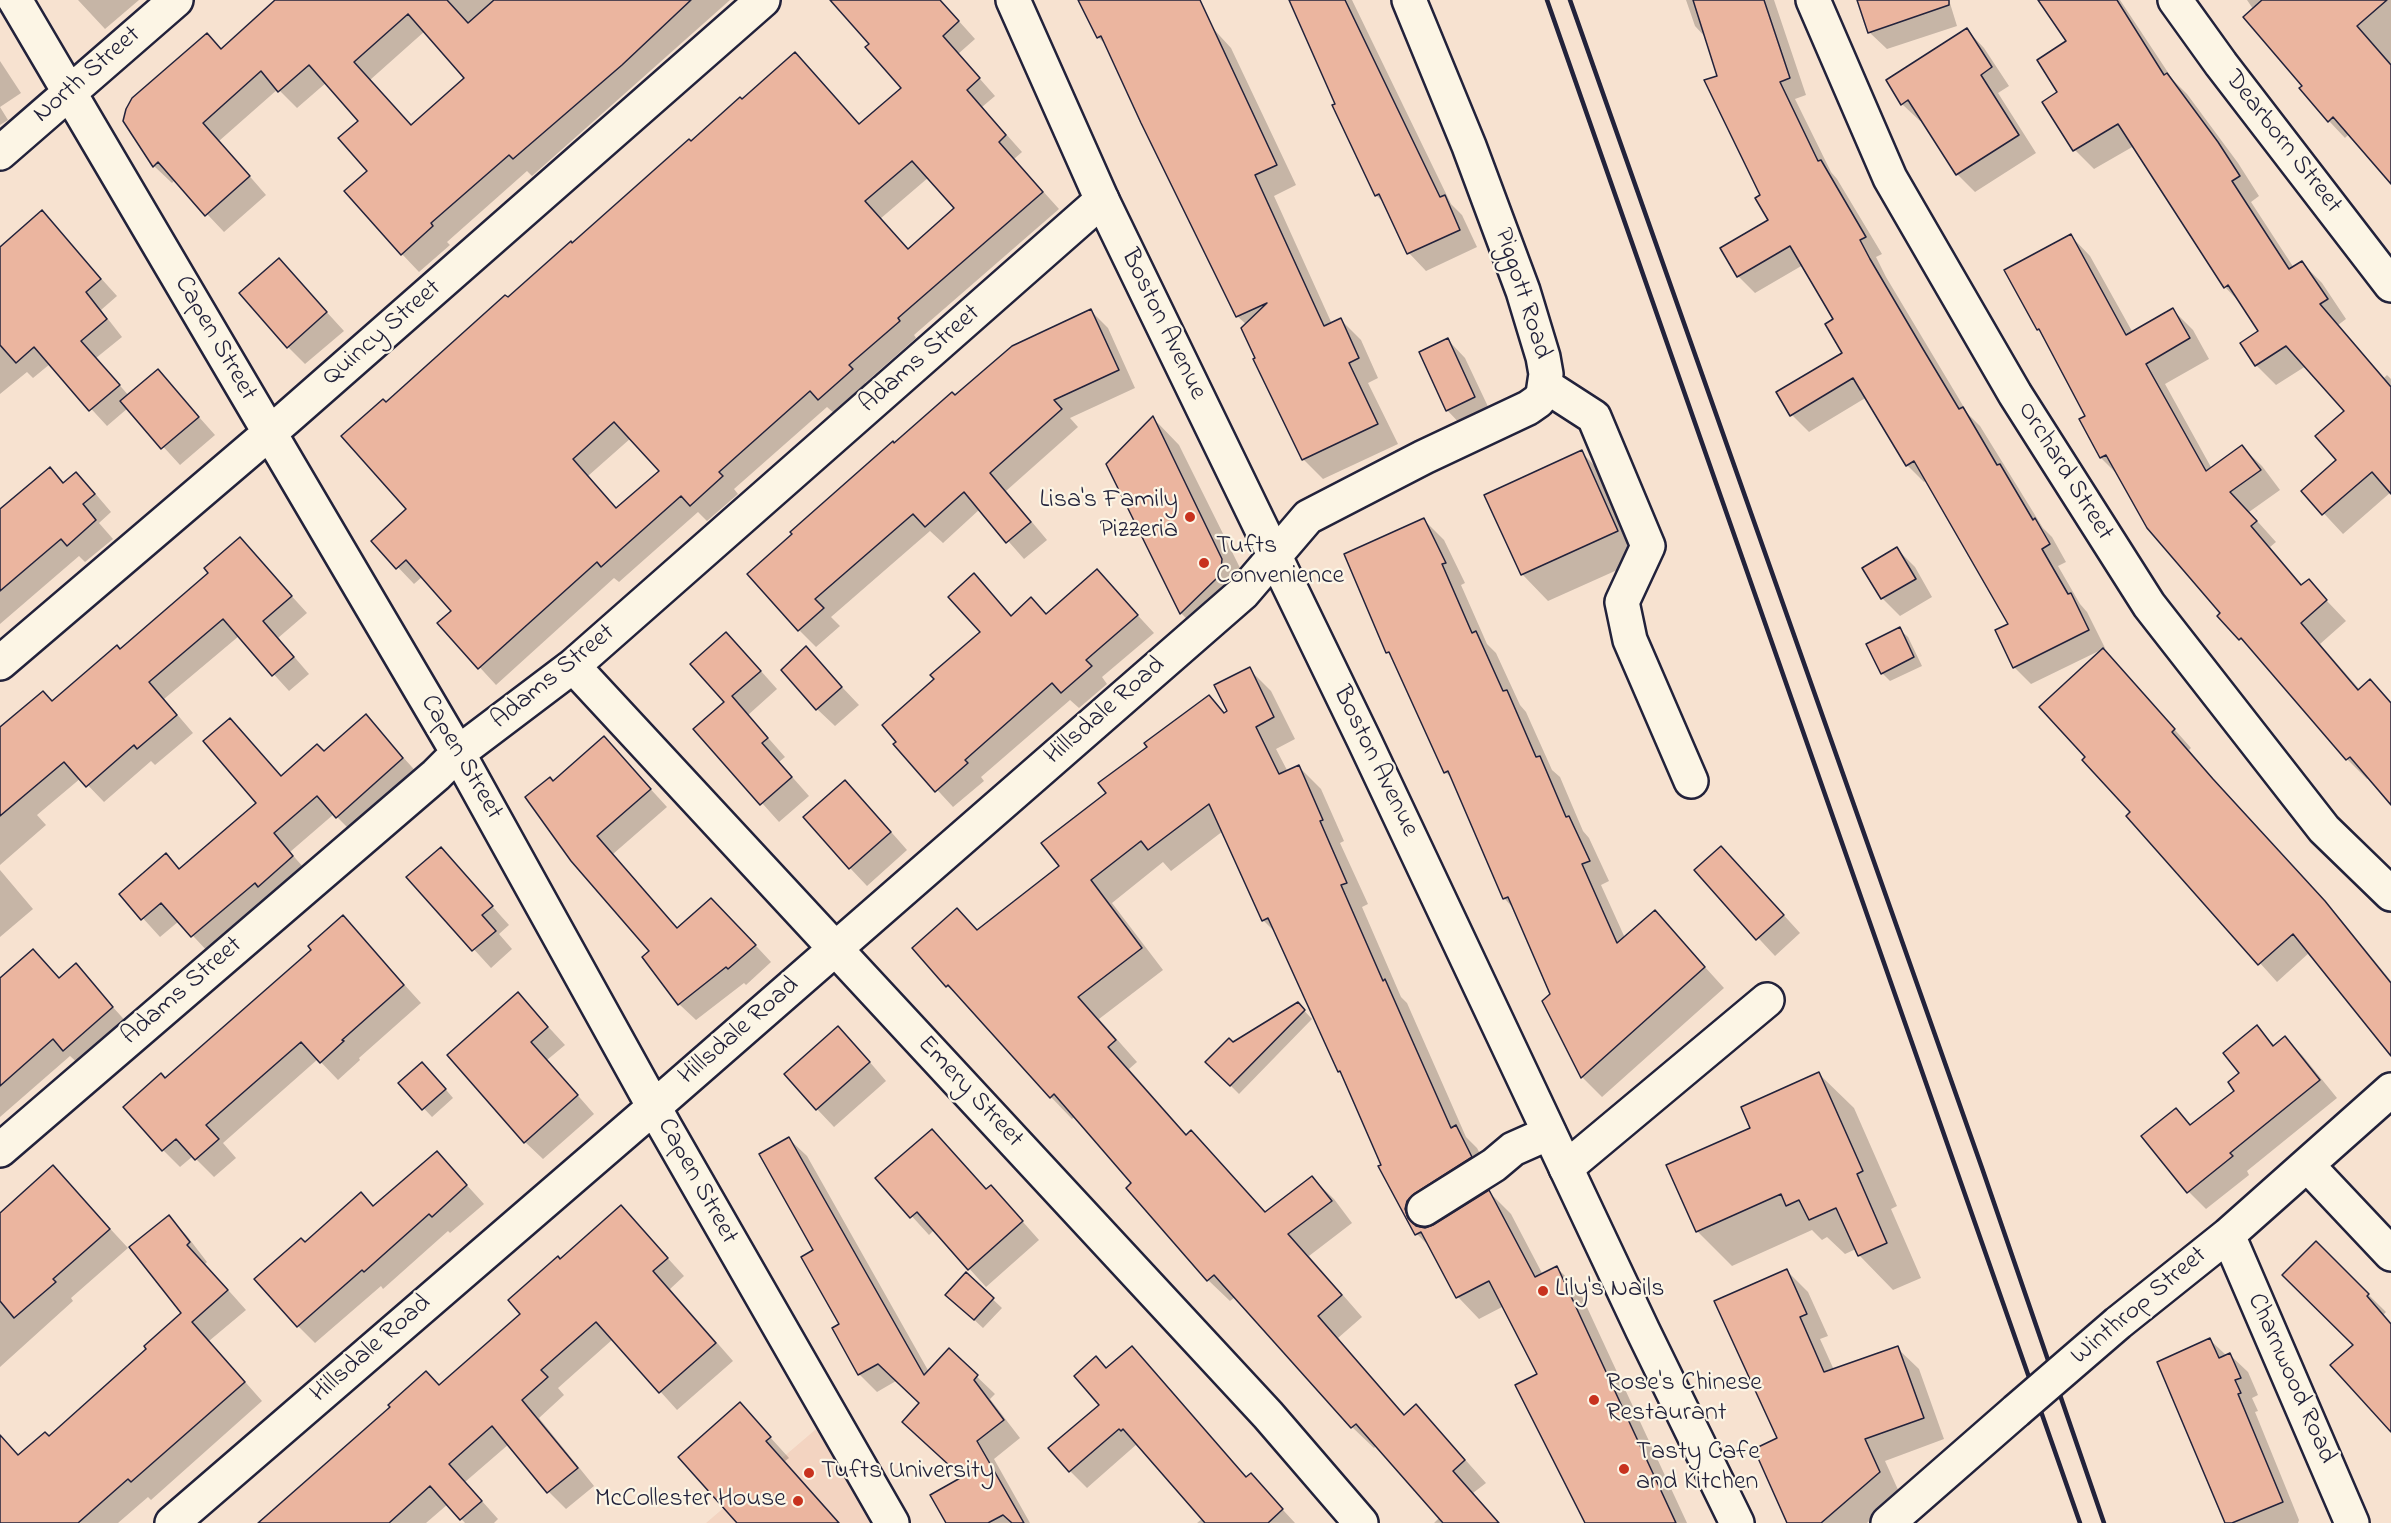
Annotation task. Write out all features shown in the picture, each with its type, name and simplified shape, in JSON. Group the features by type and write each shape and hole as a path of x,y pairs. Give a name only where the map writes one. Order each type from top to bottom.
{"street":[{"name":"Capen Street","path":"15,0 458,753 654,1107 892,1523"},
{"name":"North Street","path":"0,153 176,0"},
{"name":"Quincy Street","path":"0,663 269,433 763,0"},
{"name":"Boston Avenue","path":"1013,0 1102,200 1364,740 1643,1331 1737,1523"},
{"name":"Piggott Road","path":"1274,556 1308,517 1424,457 1528,408 1538,401 1546,386 1543,357 1523,291 1469,146 1409,0"},
{"name":"Orchard Street","path":"1813,0 1890,178 2015,394 2149,605 2324,829 2391,894"},
{"name":"Dearborn Street","path":"2175,0 2221,64 2391,285"},
{"name":"Adams Street","path":"0,1150 436,775 458,753 573,666 1102,200"},
{"path":"1546,386 1594,417 1648,546 1622,603 1630,640 1691,781"},
{"name":"Hillsdale Road","path":"172,1523 654,1107 1243,593 1274,556"},
{"name":"Emery Street","path":"573,666 1268,1415 1361,1523"},
{"path":"1566,1168 1767,1000"},
{"name":"Winthrop Street","path":"1888,1523 2118,1323 2228,1235 2391,1090"},
{"path":"1424,1209 1494,1165 1512,1149 1550,1133"},
{"path":"2307,1166 2391,1254"},
{"name":"Charnwood Road","path":"2228,1235 2352,1523"}],"shaded area":[{"name":"Tufts University","path":"822,1424 884,1523 706,1523"}],"building":[{"path":"275,0 447,0 468,23 494,0 691,0 622,65 513,159 509,155 431,223 433,226 401,255 344,191 367,171 338,138 358,121 309,65 278,92 261,71 203,123 250,176 205,216 158,162 153,167 123,121 132,98 207,33 221,49","holes":["408,14 464,78 411,125 354,62"]},
{"path":"830,0 940,0 959,21 943,36 980,78 967,90 1006,135 999,142 1043,192 898,318 900,321 849,365 853,369 818,400 810,391 719,472 723,476 690,506 681,496 601,567 597,562 478,669 437,623 451,611 406,560 396,569 371,541 406,509 341,436 383,399 386,402 505,295 508,297 689,139 691,141 795,52 859,124 901,88 865,47 869,44","holes":["912,161 954,208 908,249 865,201","614,422 659,471 616,508 573,459"]},
{"path":"1078,0 1200,0 1277,165 1255,175 1324,326 1341,318 1359,358 1349,363 1378,424 1302,460 1253,359 1255,358 1241,328 1267,303 1236,317 1101,36 1097,38"},
{"path":"1289,0 1345,0 1440,197 1445,195 1460,230 1407,254 1379,194 1375,196 1332,105 1335,104"},
{"path":"1693,0 1764,0 1790,78 1780,82 1818,161 1821,160 1866,237 1860,240 1870,259 1959,409 1963,407 1997,465 2000,464 2033,520 2035,518 2050,544 2042,549 2068,594 2071,593 2089,630 2013,668 1995,630 2008,624 1914,461 1906,466 1853,378 1790,416 1776,392 1842,353 1825,324 1833,319 1790,246 1737,277 1720,248 1768,220 1755,198 1760,195 1704,80 1717,76"},
{"path":"1857,0 1949,0 1949,5 1868,33"},
{"path":"2038,0 2117,0 2164,75 2167,73 2240,176 2232,181 2289,269 2302,261 2328,299 2320,304 2391,387 2391,494 2372,472 2322,515 2301,491 2336,460 2315,436 2344,411 2286,346 2255,366 2240,343 2258,331 2228,285 2224,288 2118,124 2073,151 2042,102 2057,92 2037,60 2066,41"},
{"path":"2262,0 2387,0 2357,26 2391,65 2391,184 2333,117 2328,122 2299,88 2302,86 2243,17"},
{"path":"1967,28 1992,67 1981,75 2019,135 1956,175 1908,100 1901,105 1886,80"},
{"path":"42,210 101,279 86,292 107,319 81,341 120,385 89,411 34,347 16,363 0,345 0,247"},
{"path":"2071,234 2126,335 2173,308 2190,338 2146,364 2206,471 2242,445 2261,470 2230,492 2257,521 2251,526 2301,585 2309,579 2327,600 2301,623 2358,690 2370,679 2391,703 2391,805 2350,757 2346,760 2241,638 2239,640 2217,616 2220,613 2147,528 2106,455 2100,458 2079,419 2085,416 2039,329 2037,330 2004,270"},
{"path":"279,258 327,312 287,348 239,293"},
{"path":"1091,309 1119,370 1054,400 1062,409 990,473 1031,522 1006,543 964,492 925,527 913,514 815,599 824,608 798,631 747,574 792,534 790,532 952,392 955,395 1012,346"},
{"path":"1448,338 1475,397 1446,411 1419,352"},
{"path":"158,369 199,417 161,449 120,401"},
{"path":"1153,416 1222,559 1221,570 1217,578 1180,614 1106,464"},
{"path":"1582,450 1618,531 1521,575 1484,495"},
{"path":"50,467 63,483 76,472 95,494 83,504 96,520 67,546 61,539 0,591 0,509"},
{"path":"1424,518 1446,563 1442,564 1472,633 1476,631 1503,691 1507,690 1536,757 1540,756 1566,817 1569,816 1590,861 1582,864 1617,943 1655,910 1705,967 1581,1078 1542,1001 1550,994 1508,897 1503,899 1448,771 1444,773 1389,652 1386,653 1344,554"},
{"path":"240,537 292,596 263,621 294,657 272,676 223,619 149,682 177,715 137,749 134,745 86,787 64,762 0,816 0,727 43,691 52,701 117,645 120,649 208,573 204,568"},
{"path":"1897,547 1916,579 1881,599 1862,568"},
{"path":"1097,569 1138,615 1086,660 1092,666 1061,693 1052,683 965,760 968,763 935,792 893,744 896,742 882,725 934,679 930,675 980,632 948,597 974,573 1011,616 1031,597 1046,614"},
{"path":"1900,627 1914,657 1881,674 1866,644"},
{"path":"726,632 761,671 732,696 768,738 762,743 792,777 760,805 693,729 724,702 690,664"},
{"path":"806,646 842,687 816,710 781,670"},
{"path":"2103,648 2175,729 2172,732 2213,779 2325,901 2391,983 2391,1056 2293,934 2258,965 2126,816 2130,812 2082,760 2085,757 2039,707"},
{"path":"1250,667 1274,717 1256,727 1279,774 1299,765 1347,883 1341,885 1383,981 1385,979 1451,1128 1456,1125 1472,1157 1414,1194 1407,1201 1405,1209 1408,1218 1416,1226 1425,1228 1489,1190 1535,1277 1557,1266 1676,1523 1585,1523 1515,1385 1537,1374 1489,1281 1456,1298 1421,1232 1415,1235 1378,1166 1381,1165 1340,1071 1338,1072 1268,918 1262,921 1209,804 1148,850 1141,841 1091,880 1142,948 1078,997 1116,1040 1108,1047 1186,1135 1191,1130 1265,1212 1312,1176 1332,1201 1288,1234 1342,1295 1318,1316 1404,1415 1416,1404 1465,1460 1453,1471 1499,1523 1443,1523 1356,1424 1351,1428 1214,1275 1207,1281 1126,1188 1131,1183 1054,1094 1050,1098 912,948 957,908 977,930 1059,866 1041,843 1106,793 1098,783 1147,747 1144,743 1209,695 1224,713 1227,711 1214,685"},
{"path":"366,714 403,758 336,818 317,796 274,833 293,856 258,887 255,883 191,937 161,903 141,920 119,894 166,853 179,869 256,803 203,741 230,718 281,776 317,744 324,751"},
{"path":"604,736 651,789 597,836 677,928 711,898 756,945 728,969 726,967 678,1005 642,957 649,951 571,861 525,797 550,777 553,781"},
{"path":"845,780 891,832 849,869 803,817"},
{"path":"1721,846 1784,915 1756,940 1694,870"},
{"path":"441,847 493,906 482,915 496,931 472,951 406,877"},
{"path":"343,915 404,985 342,1040 344,1041 320,1063 301,1042 206,1125 219,1139 195,1160 176,1139 162,1151 123,1107 161,1073 165,1078 311,950 308,946"},
{"path":"33,949 59,978 76,963 113,1007 63,1051 53,1039 0,1086 0,978"},
{"path":"518,992 548,1027 531,1042 578,1095 524,1143 447,1055"},
{"path":"1298,1002 1305,1010 1230,1086 1205,1062 1229,1038 1233,1042"},
{"path":"2257,1025 2273,1046 2285,1036 2320,1080 2230,1153 2233,1156 2187,1193 2141,1136 2176,1108 2190,1125 2234,1091 2228,1082 2239,1073 2223,1053"},
{"path":"838,1026 870,1062 816,1110 784,1074"},
{"path":"422,1062 446,1089 422,1110 398,1083"},
{"path":"1819,1072 1863,1171 1857,1174 1887,1243 1858,1256 1836,1208 1809,1220 1799,1200 1786,1206 1781,1194 1696,1232 1666,1165 1750,1128 1741,1107"},
{"path":"932,1129 986,1189 991,1185 1023,1221 968,1270 917,1212 910,1218 875,1178"},
{"path":"789,1137 924,1375 949,1348 978,1375 974,1380 1004,1420 977,1441 1024,1523 1012,1523 1003,1515 988,1523 946,1523 930,1495 962,1477 902,1422 919,1403 878,1364 858,1375 832,1328 839,1324 801,1257 813,1250 759,1154"},
{"path":"437,1151 467,1185 432,1217 429,1214 297,1327 254,1279 301,1238 305,1242 361,1192 373,1206"},
{"path":"53,1165 110,1229 53,1279 56,1282 14,1318 0,1301 0,1213"},
{"path":"621,1205 668,1258 653,1271 716,1343 659,1393 596,1322 541,1370 548,1377 522,1400 578,1468 547,1493 492,1426 449,1464 482,1501 460,1520 430,1486 389,1523 258,1523 390,1407 388,1405 426,1371 439,1385 520,1314 508,1300 558,1256 560,1259"},
{"path":"169,1215 190,1242 187,1245 228,1290 192,1322 245,1382 131,1482 128,1479 78,1523 0,1523 0,1435 18,1455 45,1432 49,1436 146,1349 144,1346 181,1313 129,1247"},
{"path":"2316,1241 2369,1294 2367,1296 2391,1324 2391,1432 2330,1365 2353,1345 2282,1275"},
{"path":"1787,1269 1807,1314 1800,1317 1824,1372 1898,1346 1924,1418 1865,1439 1880,1472 1821,1523 1787,1523 1754,1449 1777,1438 1714,1301"},
{"path":"966,1272 994,1298 974,1320 945,1295"},
{"path":"2210,1338 2219,1358 2230,1353 2241,1378 2235,1380 2241,1393 2238,1394 2283,1502 2232,1523 2225,1523 2157,1362"},
{"path":"1132,1346 1246,1477 1251,1473 1283,1509 1268,1523 1205,1523 1123,1429 1121,1431 1119,1429 1069,1472 1048,1448 1099,1405 1074,1376 1096,1356 1106,1368"},
{"path":"740,1402 771,1437 766,1441 839,1523 737,1523 678,1457"}],"railway":[{"path":"1547,0 2080,1523"},
{"path":"1570,0 1982,1168 2104,1523"}],"place":[{"name":"Lisa's Family Pizzeria","path":"1190,517"},
{"name":"Tufts Convenience","path":"1204,563"},
{"name":"Lily's Nails","path":"1543,1291"},
{"name":"Rose's Chinese Restaurant","path":"1594,1400"},
{"name":"Tasty Cafe and Kitchen","path":"1624,1469"},
{"name":"Tufts University","path":"809,1473"},
{"name":"McCollester House","path":"798,1501"}]}
